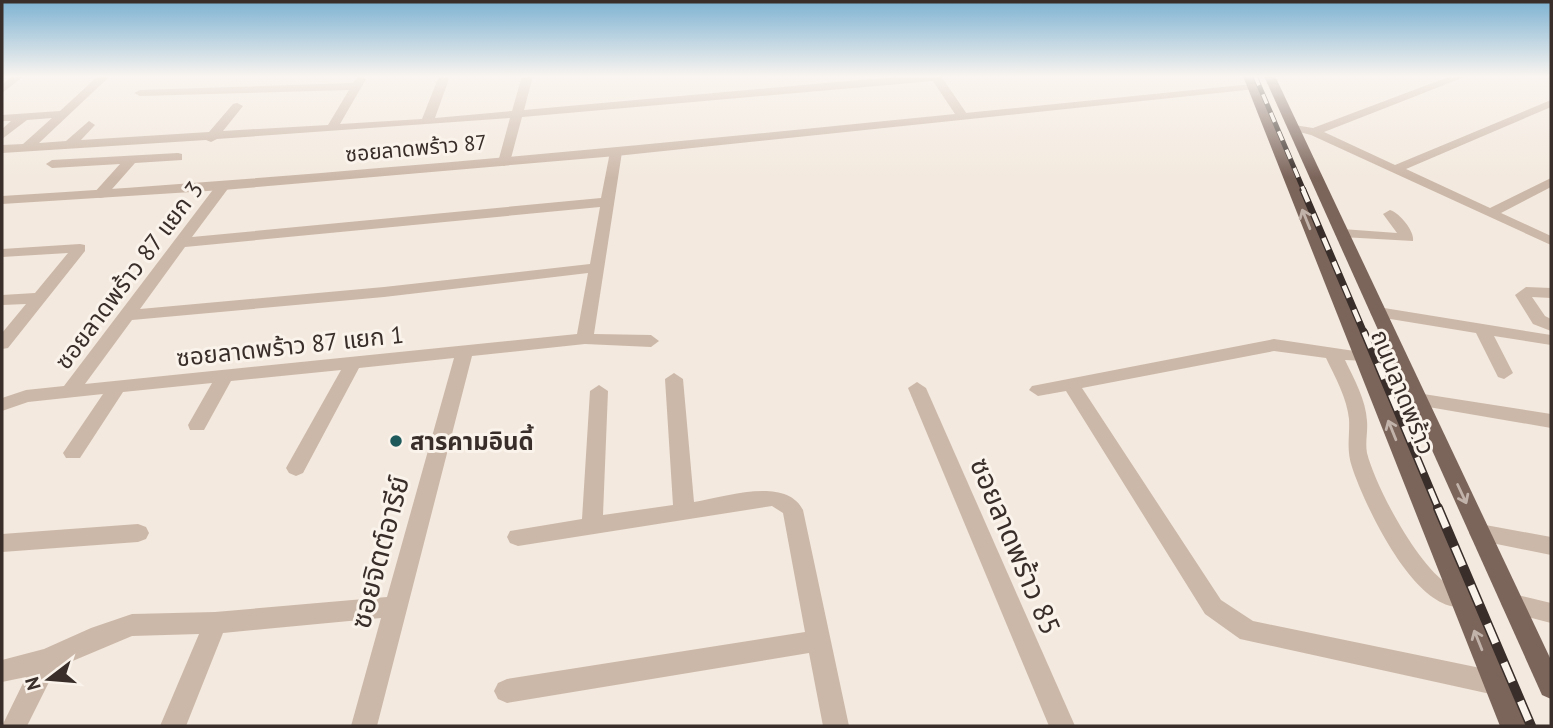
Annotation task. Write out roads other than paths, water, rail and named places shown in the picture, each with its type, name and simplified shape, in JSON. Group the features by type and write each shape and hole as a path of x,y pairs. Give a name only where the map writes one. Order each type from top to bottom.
{"main road":[{"name":"ถนนลาดพร้าว","path":"1261,110 1513,726"},
{"name":"ถนนลาดพร้าว","path":"1285,110 1551,687"}],"street":[{"path":"26,148 68,110"},
{"path":"211,138 234,110"},
{"path":"331,129 342,110"},
{"path":"427,122 432,110"},
{"path":"504,162 520,110"},
{"path":"2,149 211,138 574,110"},
{"path":"958,110 963,117"},
{"name":"ซอยลาดพร้าว 87","path":"2,200 223,186 504,162 1021,110"},
{"path":"1314,132 1372,110"},
{"path":"1396,169 1535,110"},
{"path":"2,118 64,114"},
{"path":"2,135 23,117"},
{"path":"68,146 89,125"},
{"path":"1294,129 1314,132 1551,241"},
{"path":"585,339 616,152"},
{"path":"52,164 178,156"},
{"path":"100,194 131,160"},
{"path":"1490,213 1551,182"},
{"name":"ซอยลาดพร้าว 87 แยก 3","path":"70,391 223,186"},
{"path":"180,243 608,202"},
{"path":"1342,233 1397,240 1408,238 1390,214"},
{"path":"2,253 80,248 2,344"},
{"name":"ซอยลาดพร้าว 87 แยก 1","path":"127,315 384,292 596,268"},
{"path":"1551,293 1537,290 1526,292 1523,296 1539,320 1551,326"},
{"path":"2,300 39,298"},
{"path":"1378,312 1551,340"},
{"path":"1482,329 1504,373"},
{"name":"ซอยลาดพร้าว 87 แยก 1","path":"2,405 26,396 70,391 224,378 585,339 651,341"},
{"path":"1038,390 1274,345 1362,357"},
{"name":"ซอยจิตต์อารีย์","path":"364,726 464,352"},
{"path":"1333,353 1354,400 1359,422 1355,435 1358,456 1398,541 1431,584 1446,595 1461,598"},
{"path":"296,468 352,365"},
{"path":"197,425 224,378"},
{"path":"674,379 684,511"},
{"path":"1070,383 1213,607 1229,621 1248,631 1495,683"},
{"path":"73,453 117,388"},
{"name":"ซอยลาดพร้าว 85","path":"917,388 1062,726"},
{"path":"592,524 599,391"},
{"path":"1417,399 1551,421"},
{"path":"518,537 772,498 785,501 793,510 835,726"},
{"path":"2,543 138,533"},
{"path":"1480,533 1551,546"},
{"path":"1513,604 1551,613"},
{"path":"2,671 47,660 99,636 132,625 215,623 396,607"},
{"path":"173,726 215,623"},
{"path":"506,691 818,641"},
{"path":"14,726 47,660"}],"railway":[{"path":"1269,110 1304,191"},
{"path":"1303,190 1364,333"},
{"path":"1364,332 1439,510"},
{"path":"1438,508 1531,726"}],"place":[{"name":"สารคามอินดี้","path":"396,441"}]}
